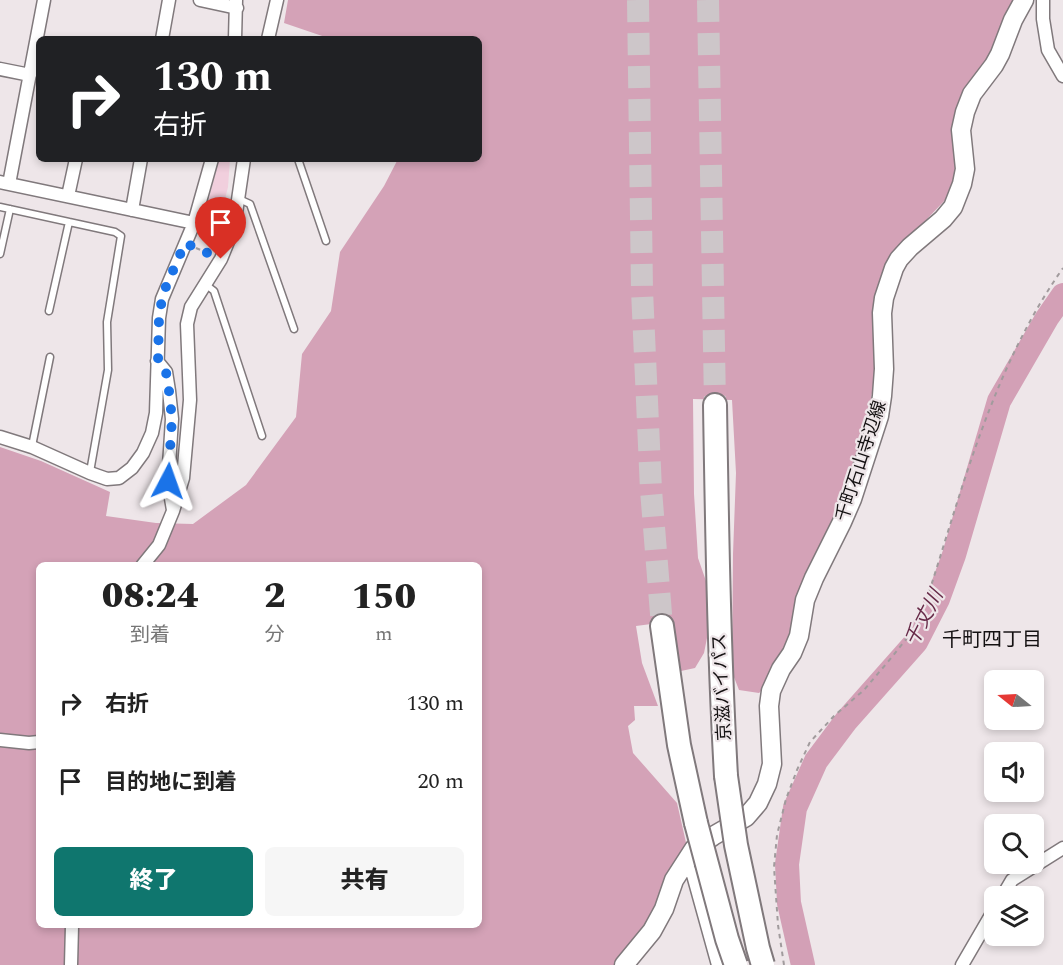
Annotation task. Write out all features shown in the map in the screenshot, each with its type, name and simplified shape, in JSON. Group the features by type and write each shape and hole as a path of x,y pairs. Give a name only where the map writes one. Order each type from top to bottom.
{"highway":[{"name":"京滋バイパス","path":"715,405 718,596 726,776 736,845 755,938 763,965"},
{"path":"662,626 679,745 696,823 736,965"}],"main road":[{"name":"千町石山寺辺線","path":"624,965 652,931 664,909 674,880 694,849 746,817 758,803 767,784 772,764 769,706 771,691 800,636 805,600 852,499 879,416 884,369 882,313 884,298 899,259 953,207 965,169 961,130 965,112 972,94 1000,54 1013,20 1024,0"}],"street":[{"path":"39,36 44,0"},
{"path":"163,36 169,0"},
{"path":"200,0 237,4 235,36"},
{"path":"269,36 277,0"},
{"path":"1043,0 1043,19 1048,50 1063,76"},
{"path":"36,52 4,183 194,223"},
{"path":"0,69 30,75"},
{"path":"68,196 75,162"},
{"path":"132,210 140,162"},
{"path":"0,437 32,447 107,479 119,478 132,468 143,453 152,433 156,413 159,318 162,299 194,223 211,162"},
{"path":"145,562 159,545 183,478 190,400 188,324 191,307 221,259 234,227 244,162"},
{"path":"158,361 166,372 172,419 168,481 173,511"},
{"path":"0,740 36,742"},
{"path":"1008,886 1012,880 1063,848"},
{"path":"684,863 693,875 717,965"},
{"path":"962,965 984,927"},
{"path":"71,965 72,928"}],"lane":[{"path":"299,162 326,241"},
{"path":"239,199 250,204 294,329"},
{"path":"0,207 115,232 121,236 107,322 108,370 90,473"},
{"path":"0,254 10,209"},
{"path":"49,311 69,222"},
{"path":"205,283 214,291 262,436"},
{"path":"32,447 50,357"}],"path":[{"path":"185,243 221,259"},
{"path":"784,965 778,925 774,867 777,835 786,799 797,770 810,742 834,716 864,690 914,629 925,605 1000,380 1046,292 1063,268"}],"shaded area":[{"path":"288,0 1014,0 985,65 959,173 947,198 891,257 867,423 849,480 795,627 766,686 759,693 739,690 732,672 736,473 732,400 693,399 694,494 698,558 706,581 709,628 704,653 695,668 681,671 674,650 674,621 636,626 642,663 658,706 634,706 635,720 628,726 633,753 677,803 687,847 668,873 650,918 615,965 0,965 0,447 41,461 110,492 106,516 156,523 193,524 246,485 296,417 302,354 331,311 340,252 384,186 396,162 482,162 482,36 322,36 284,23"},
{"path":"218,162 230,162 228,187 221,215 206,210"}],"waterway":[{"name":"千丈川","path":"803,965 789,903 787,864 795,808 816,761 846,721 916,642 938,599 954,555 999,401 1047,318 1063,295"}],"tunnel":[{"path":"638,0 642,290 651,490 662,626"},
{"path":"708,0 715,405"}],"district":[{"name":"千町四丁目","path":"992,640"}],"route":[{"path":"168,481 172,419 166,372 158,361 162,299 185,243 221,259"}]}
